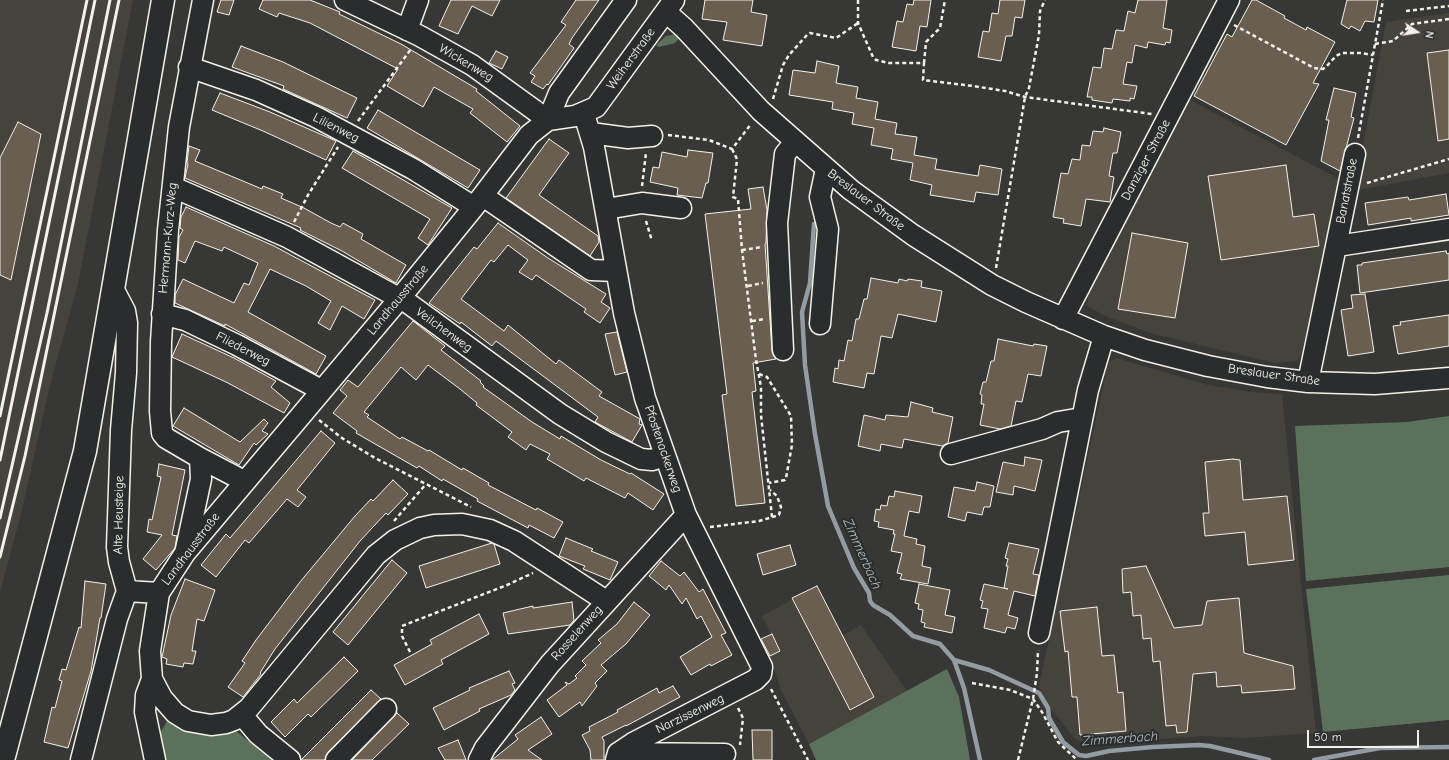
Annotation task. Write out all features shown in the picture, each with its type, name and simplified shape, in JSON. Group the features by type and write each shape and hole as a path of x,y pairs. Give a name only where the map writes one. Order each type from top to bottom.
{"main road":[{"path":"3,760 85,451 163,0"}],"street":[{"name":"Hermann-Kurz-Weg","path":"203,0 189,67 179,127 162,314 160,411 162,433 166,438 244,481"},
{"name":"Wickenweg","path":"345,0 413,33 489,76 548,120"},
{"path":"413,33 418,0"},
{"name":"Landhausstraße","path":"606,601 514,541 490,530 462,524 434,525 407,533 376,555 257,700 242,715 230,721 219,724 202,724 188,721 168,707 152,680 150,651 158,593 185,553 244,481 400,298 479,201 529,135 548,120 559,93 626,0"},
{"name":"Danziger Straße","path":"1063,319 1229,0"},
{"name":"Weiherstraße","path":"584,114 596,107 670,6"},
{"name":"Breslauer Straße","path":"670,6 684,28 761,110 826,169 913,235 992,285 1063,319 1104,336 1168,356 1208,366 1308,382 1375,384 1449,378"},
{"name":"Lilienweg","path":"189,67 256,90 348,133 479,201 591,270 616,271"},
{"path":"548,120 584,114"},
{"name":"Pfostenackerweg","path":"584,114 591,133 624,313 643,390 664,456 690,523 761,663 761,674"},
{"path":"591,133 628,138 652,136"},
{"path":"784,350 777,223 785,154 795,142"},
{"name":"Banatstraße","path":"1308,382 1355,154"},
{"path":"820,324 828,229 820,197 826,169"},
{"name":"Veilchenweg","path":"173,187 287,236 400,298 580,427 641,459 652,460 664,456"},
{"path":"606,209 642,203 681,208"},
{"path":"1337,246 1449,229"},
{"name":"Alte Heusteige","path":"114,290 125,311 127,323 126,373 121,430 117,547 119,562 127,591"},
{"name":"Fliederweg","path":"162,314 185,320 321,390"},
{"path":"1039,633 1082,418 1094,366 1104,336"},
{"path":"951,454 1042,429 1058,422 1082,418"},
{"path":"185,553 201,479 200,458"},
{"name":"Rosselenweg","path":"479,760 485,748 550,664 606,601 690,523"},
{"path":"82,760 117,619 127,591"},
{"name":"Landhausstraße","path":"127,591 158,593"},
{"name":"Narzissenweg","path":"617,757 633,742 732,694 755,680 761,674"},
{"path":"152,680 146,695 145,712 156,760"},
{"path":"336,760 386,710"},
{"path":"242,715 258,734 290,760"},
{"name":"Narzissenweg","path":"617,757 732,750"}],"path":[{"path":"858,0 858,23 865,42 876,60 889,63 924,64"},
{"path":"945,0 940,28 926,42 923,80 1005,91 1025,97 1115,110 1150,113 1166,121"},
{"path":"992,285 1025,97 1040,35 1040,11 1045,0"},
{"name":"Banatstraße","path":"1355,154 1383,0"},
{"path":"1406,11 1449,6"},
{"path":"1219,17 1314,68 1322,69 1326,67 1336,56 1342,53 1355,52 1373,55"},
{"path":"1375,44 1393,41 1412,24 1449,19"},
{"path":"772,102 788,55 807,35 810,33 836,38 858,23"},
{"path":"287,236 311,189 413,33"},
{"path":"652,136 679,136 709,140 732,149 737,159 733,197 738,199 742,250 762,395 761,415 772,517"},
{"path":"732,149 737,140"},
{"path":"1347,188 1434,165 1449,159"},
{"path":"742,250 756,248"},
{"path":"748,286 757,284"},
{"path":"752,321 765,319"},
{"path":"759,374 767,377 791,416 792,445 786,478 785,480 769,483"},
{"path":"317,418 342,438 375,458 475,509"},
{"path":"690,523 779,516 782,507 777,496 770,490"},
{"path":"410,652 402,636 402,626 507,585 549,564"},
{"path":"1018,760 1033,699 1037,673 1039,633"},
{"path":"761,674 768,683 808,760"},
{"path":"972,683 1010,690 1033,699 1042,712 1058,742 1078,760"},
{"path":"732,694 744,718 732,750"}],"shaded area":[{"path":"0,0 133,0 78,284 50,385 21,514 0,592"},
{"path":"1449,13 1449,173 1357,190 1335,206 1301,355 1296,361 1275,363 1150,333 1108,317 1087,306 1088,292 1190,100 1341,180 1360,161 1386,22"},
{"path":"1116,358 1208,385 1252,392 1282,394 1316,733 1244,738 1201,736 1087,744 1075,739 1048,705 1039,686 1106,372 1109,362"},
{"path":"817,586 842,636 861,625 907,691 809,744 781,690 770,656 780,651 762,616"}],"green space":[{"path":"676,34 681,36 675,43 659,47 656,45 666,36"},
{"path":"1449,416 1449,567 1306,581 1295,426 1407,422"},
{"path":"1449,575 1449,720 1323,732 1306,589"},
{"path":"947,669 959,697 970,760 816,760 809,744"},
{"path":"170,716 231,727 272,760 161,760 159,735"}],"building":[{"path":"221,0 234,0 229,15 217,12"},
{"path":"263,0 310,0 340,12 339,14 401,44 477,89 476,91 520,126 507,142 470,113 473,109 434,87 423,107 387,86 398,69 310,23 279,13 277,17 259,9"},
{"path":"451,0 500,0 492,16 472,6 458,34 439,26"},
{"path":"576,0 599,0 572,38 569,44 574,48 548,85 547,84 543,89 531,82 535,76 530,73 566,25 561,22"},
{"path":"705,0 753,0 751,12 767,15 762,46 723,40 727,22 702,19"},
{"path":"914,0 931,0 927,27 920,26 916,51 892,47 897,21 903,22 907,4 913,5"},
{"path":"1000,0 1025,0 1022,18 1015,17 1012,36 1006,36 1001,61 978,57 983,31 989,32 992,13 998,14"},
{"path":"1138,0 1167,0 1163,28 1172,30 1170,43 1166,42 1165,45 1148,42 1147,48 1135,45 1132,63 1127,62 1123,84 1137,86 1134,99 1130,98 1130,101 1113,99 1112,103 1092,100 1092,97 1087,97 1093,67 1101,68 1104,48 1112,49 1116,30 1124,31 1128,11 1135,13"},
{"path":"1252,0 1256,0 1285,16 1284,18 1306,30 1307,27 1335,42 1313,83 1319,84 1286,145 1194,96 1227,34 1232,37"},
{"path":"1347,0 1378,0 1374,22 1365,21 1360,31 1351,26 1349,29 1341,24"},
{"path":"241,46 283,62 357,98 347,118 283,89 284,86 232,67"},
{"path":"1449,50 1449,139 1438,141 1427,53"},
{"path":"496,51 508,57 502,69 489,63"},
{"path":"817,61 839,66 836,83 858,87 856,98 878,102 875,119 897,123 895,134 917,137 914,155 937,159 935,169 978,176 980,165 1002,169 998,195 976,192 974,202 930,195 932,185 910,180 913,163 891,159 893,149 871,145 874,128 852,124 854,113 832,109 833,102 789,95 793,70 815,73"},
{"path":"1334,88 1356,93 1351,117 1354,118 1340,171 1321,161 1329,120 1326,120"},
{"path":"220,93 270,112 336,141 326,160 263,131 212,110"},
{"path":"378,110 480,170 468,188 367,128"},
{"path":"18,122 41,134 11,280 0,275 0,158"},
{"path":"1104,128 1121,132 1117,153 1113,153 1109,176 1114,177 1110,202 1086,199 1081,226 1063,223 1064,219 1053,217 1061,173 1068,174 1072,159 1080,160 1082,145 1090,146 1093,131 1103,132"},
{"path":"549,139 569,153 539,195 598,236 599,242 590,256 506,198"},
{"path":"189,146 200,150 195,161 262,189 263,186 283,194 281,198 304,208 331,223 340,227 343,223 363,234 361,239 406,265 396,283 342,251 300,230 301,228 185,178 188,164"},
{"path":"688,150 713,153 708,183 706,183 702,198 677,195 678,188 650,182 653,167 659,168 662,152 687,157"},
{"path":"353,151 452,208 428,245 418,238 430,219 342,168"},
{"path":"1286,165 1293,217 1314,214 1319,246 1221,260 1208,176"},
{"path":"763,187 767,210 765,244 772,351 776,359 753,363 756,391 752,392 765,503 736,506 722,395 727,394 705,214 751,209 748,189"},
{"path":"1446,194 1449,215 1411,221 1411,218 1368,225 1365,203 1408,197 1409,200"},
{"path":"186,207 274,246 375,300 364,319 342,306 330,330 318,323 331,301 306,286 270,269 248,312 326,356 316,374 225,324 225,326 175,303 175,295 183,279 234,303 244,283 249,285 258,263 224,247 222,251 195,241 185,263 178,260 179,237 183,230 180,228 181,217"},
{"path":"498,223 548,258 606,294 601,302 610,308 600,323 584,312 586,309 536,275 532,280 519,272 528,260 508,245 494,262 491,260 461,299 504,331 508,325 556,364 559,360 602,392 599,396 640,419 639,424 642,425 632,442 595,422 598,417 496,341 492,346 461,322 460,324 429,303 474,247 477,249"},
{"path":"1132,233 1188,243 1175,318 1118,309"},
{"path":"1446,251 1447,254 1449,253 1449,280 1360,293 1357,265"},
{"path":"871,278 898,283 899,279 907,281 908,279 922,281 921,287 942,291 936,322 898,314 892,338 881,336 874,374 867,373 864,388 833,382 835,368 838,369 839,360 844,361 848,340 852,341 856,319 859,319 864,299 867,299"},
{"path":"1365,294 1374,352 1348,356 1341,310 1353,308 1351,295"},
{"path":"1449,315 1449,346 1398,354 1393,326 1401,325 1400,322"},
{"path":"413,321 445,346 441,350 481,381 480,382 484,386 483,387 532,422 560,439 561,436 601,460 630,474 631,473 664,494 653,510 628,493 625,498 586,478 584,481 547,459 550,454 530,444 526,450 508,437 512,432 476,405 477,403 428,365 416,380 401,367 364,412 369,415 367,417 400,439 402,437 428,451 429,450 462,470 463,468 489,483 488,485 563,522 554,538 529,525 528,528 477,501 478,499 443,479 442,481 419,466 417,468 356,433 357,431 333,413 347,396 340,390 348,380 358,387"},
{"path":"617,332 627,372 615,375 605,334"},
{"path":"182,334 234,358 276,381 271,387 290,403 284,413 226,382 172,357"},
{"path":"998,339 1033,346 1034,344 1047,346 1041,376 1028,374 1022,402 1016,401 1011,426 1000,429 980,425 984,404 981,404 982,395 980,394 983,382 986,382 991,361 994,361"},
{"path":"911,402 933,408 932,412 953,417 948,443 942,446 904,439 902,448 881,444 880,451 858,446 864,415 885,420 886,415 908,417"},
{"path":"184,408 240,442 264,419 268,423 262,431 268,434 256,445 254,443 239,465 173,426"},
{"path":"321,431 335,443 297,490 306,497 298,507 287,499 249,543 245,540 216,577 201,565 226,534 230,538"},
{"path":"1025,457 1042,460 1035,491 1014,486 1013,495 996,492 1003,462 1024,466"},
{"path":"1233,459 1240,460 1243,500 1287,496 1294,560 1248,565 1245,532 1205,536 1203,513 1209,513 1205,462"},
{"path":"159,464 185,470 172,535 177,536 175,548 156,570 143,559 162,535 147,532 149,519 152,520 161,477 157,476"},
{"path":"393,480 408,494 388,515 386,513 360,541 275,649 260,673 261,674 243,697 228,687 245,663 242,661 256,640 300,582 355,516 371,499 373,501"},
{"path":"977,482 994,486 990,507 984,507 982,515 967,512 965,521 948,517 954,487 975,491"},
{"path":"895,491 922,496 919,513 909,511 904,536 917,539 916,544 925,546 922,566 931,568 928,584 900,579 902,574 897,573 902,553 891,551 895,534 893,534 894,530 878,527 879,522 874,521 876,509 880,510 881,505 887,506 889,496 894,497"},
{"path":"566,538 593,549 591,551 618,562 610,580 583,569 585,566 559,556"},
{"path":"492,543 494,544 500,564 426,588 419,566"},
{"path":"1009,543 1039,549 1033,574 1039,575 1035,596 1014,591 1008,615 1018,618 1015,629 1007,627 1005,633 984,628 988,609 981,608 983,601 980,600 984,584 1008,589 1004,588 1008,566 1006,566 1008,559 1005,558"},
{"path":"790,545 796,565 763,575 757,554"},
{"path":"392,560 407,573 348,645 333,632"},
{"path":"661,561 680,576 684,572 699,592 703,589 726,633 721,635 732,655 711,666 710,664 691,675 680,657 712,637 701,616 697,619 686,598 682,604 669,585 666,590 649,576"},
{"path":"1146,566 1174,628 1202,625 1207,601 1239,598 1244,653 1293,666 1295,689 1242,693 1241,685 1217,687 1216,672 1193,674 1187,732 1177,733 1176,725 1166,726 1160,661 1153,662 1151,638 1143,639 1141,615 1133,616 1131,592 1123,593 1122,569"},
{"path":"185,579 215,590 204,621 197,619 192,651 196,651 193,664 184,663 183,667 166,664 167,659 162,657 171,615"},
{"path":"85,581 106,584 91,671 68,748 44,742 52,707 55,708 62,681 59,680 62,669 66,670 79,627 81,628"},
{"path":"919,584 950,590 945,615 955,617 952,633 924,627 925,623 921,622 923,610 918,609 919,604 915,603"},
{"path":"817,586 874,697 850,710 792,598"},
{"path":"572,602 574,620 570,625 508,634 503,613 533,606 533,608"},
{"path":"634,602 650,615 626,644 601,665 607,671 595,683 597,686 582,706 580,702 559,717 547,700 567,685 565,682 569,684 577,678 575,676 586,665 582,661 601,643 598,640 617,624"},
{"path":"1097,607 1102,656 1114,655 1118,693 1123,692 1126,731 1080,735 1077,697 1072,697 1068,651 1065,652 1060,611"},
{"path":"479,614 489,634 441,660 443,664 405,685 394,665 432,644 430,640"},
{"path":"772,634 780,651 770,656 761,639"},
{"path":"344,657 358,671 311,717 308,714 285,737 271,722 294,699 297,703"},
{"path":"509,671 515,683 512,684 515,690 511,695 479,709 480,711 444,730 433,708 470,690 469,688"},
{"path":"673,686 680,697 602,737 604,741 604,760 591,760 590,750 582,735 590,731 589,727 618,712 617,710 657,688 659,693"},
{"path":"371,690 381,699 328,752 325,760 301,760"},
{"path":"397,713 409,724 372,760 352,760"},
{"path":"541,717 552,734 528,750 542,760 492,760 518,739 515,735"},
{"path":"752,730 772,730 772,760 753,760"},
{"path":"458,740 466,760 445,760 438,748"}],"waterway":[{"name":"Zimmerbach","path":"814,224 810,283 802,312 805,365 815,434 828,506 854,568 869,593 870,601 873,605 890,615 913,636 940,644 954,660 989,670 1039,693 1048,708 1049,718 1063,742 1079,755 1086,756 1109,751 1153,747 1199,745 1210,746 1269,760"},
{"path":"954,660 964,688 980,760"},
{"name":"Zimmerbach","path":"1314,760 1380,748 1449,747"}],"railway":[{"path":"0,416 87,0"},
{"path":"0,460 95,0"},
{"path":"0,518 47,313 110,0"},
{"path":"0,557 25,456 119,0"}]}
